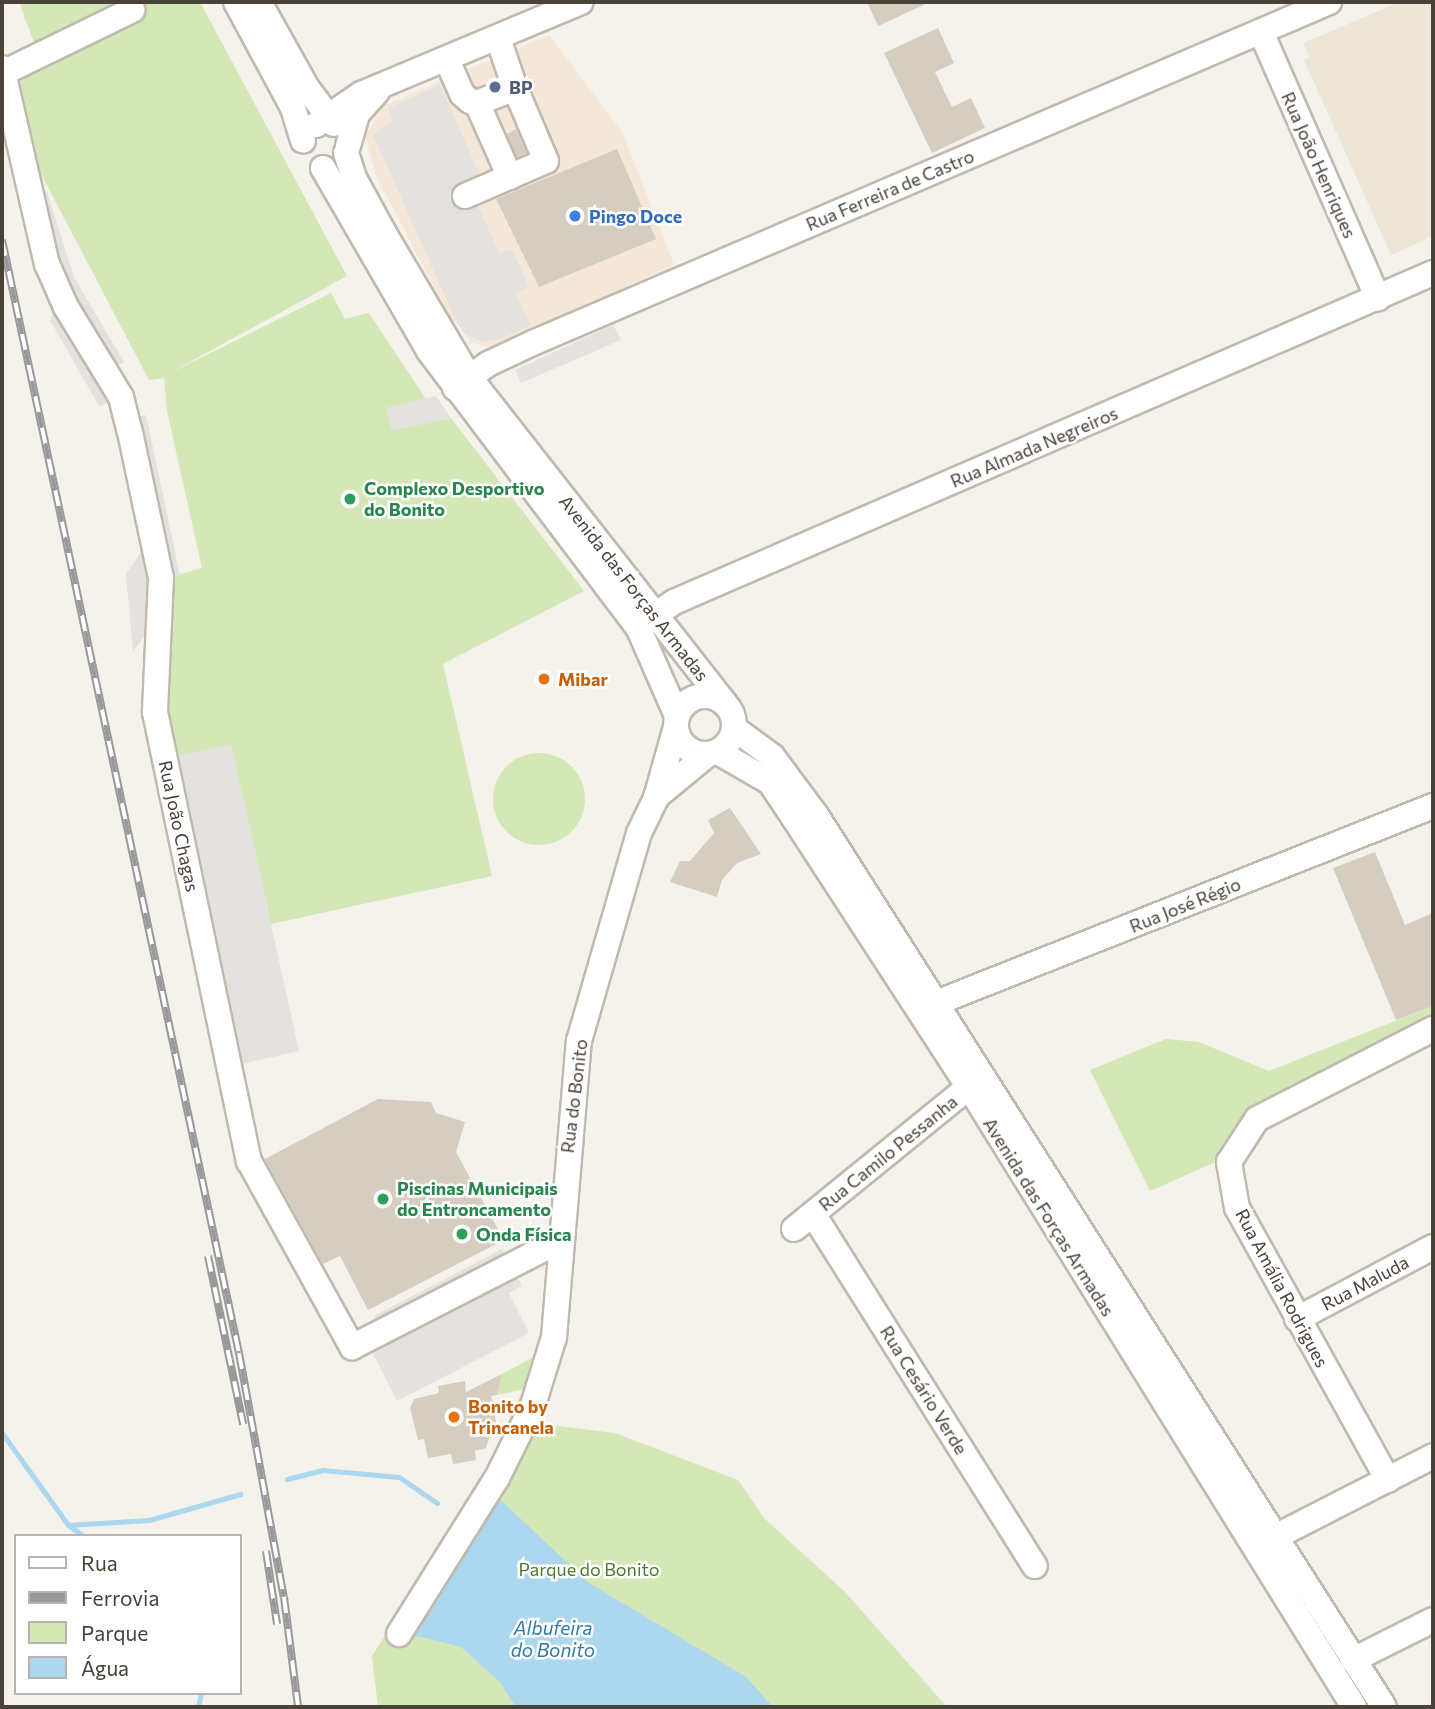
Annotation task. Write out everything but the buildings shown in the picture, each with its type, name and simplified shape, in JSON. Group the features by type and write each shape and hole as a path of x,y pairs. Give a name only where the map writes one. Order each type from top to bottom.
{"street":[{"name":"Avenida das Forças Armadas","path":"236,2 293,108 320,126 344,132 347,149 372,211 462,383"},
{"name":"Avenida das Forças Armadas","path":"259,2 320,126 310,162 323,167 408,316 646,621 725,703"},
{"path":"320,126 360,94 381,89 581,2"},
{"name":"Rua Ferreira de Castro","path":"462,383 535,342 1329,2"},
{"path":"2,71 132,10"},
{"name":"Rua João Henriques","path":"1261,32 1378,298"},
{"path":"465,196 546,161 514,88 498,38"},
{"path":"447,60 462,94 477,103 510,177"},
{"name":"Rua João Chagas","path":"2,71 47,264 66,307 121,397 133,444 161,578 155,712 249,1161 352,1347 561,1240"},
{"path":"477,103 514,88"},
{"path":"323,167 337,164 347,149 357,114 381,89"},
{"name":"Rua Almada Negreiros","path":"646,621 1433,273"},
{"name":"Avenida das Forças Armadas","path":"646,621 677,722"},
{"path":"698,697 725,703 735,729 713,753 690,750 677,722 698,697"},
{"name":"Rua do Bonito","path":"399,1634 497,1478 533,1405 554,1337 579,1041 639,833 656,798 677,722"},
{"name":"Avenida das Forças Armadas","path":"735,729 772,756 816,815 936,1003 976,1081 1354,1707"},
{"name":"Avenida das Forças Armadas","path":"713,753 770,782 976,1081 1384,1707"},
{"name":"Rua do Bonito","path":"656,798 713,753"},
{"name":"Rua José Régio","path":"936,1003 1433,806"},
{"name":"Rua Amália Rodrigues","path":"1388,1480 1237,1208 1229,1162 1257,1119 1433,1029"},
{"name":"Rua Camilo Pessanha","path":"793,1229 976,1081"},
{"name":"Rua Cesário Verde","path":"813,1214 1035,1566"},
{"name":"Rua Maluda","path":"1297,1319 1433,1247"},
{"path":"1275,1537 1433,1456"},
{"path":"1353,1660 1433,1620"}],"shaded area":[{"path":"1400,2 1433,2 1433,236 1391,255 1304,60 1310,57 1303,43"},
{"path":"549,35 623,134 674,265 491,347 472,343 449,315 412,245 375,173 365,136 383,106"},
{"path":"440,85 487,191 475,198 499,253 512,249 529,287 516,294 531,325 503,338 483,342 465,334 454,316 373,135 393,120 388,108"},
{"path":"47,192 74,277 124,362 113,368 68,296 34,196"},
{"path":"57,305 111,401 99,406 50,320"},
{"path":"613,325 621,340 521,383 515,370"},
{"path":"436,396 451,418 392,430 386,408"},
{"path":"146,415 180,575 165,578 132,418"},
{"path":"146,545 154,583 152,626 133,651 126,574"},
{"path":"231,744 299,1051 238,1065 169,758"},
{"path":"502,1249 522,1286 509,1293 529,1333 397,1401 368,1344 384,1336 374,1316"}],"green space":[{"name":"Complexo Desportivo do Bonito","path":"19,2 200,2 347,276 168,374 331,293 345,319 369,313 426,399 386,408 392,430 451,418 584,591 443,664 492,876 271,924 231,745 174,757 158,696 165,578 202,568 167,411 164,378 149,380 28,149 15,85 43,67"},
{"path":"539,753 557,756 572,766 582,781 585,799 582,817 572,832 557,842 539,845 521,842 506,832 496,817 493,799 496,781 506,766 521,756"},
{"path":"1433,1006 1433,1024 1260,1111 1227,1157 1150,1191 1090,1070 1166,1039 1199,1042 1269,1071"},
{"path":"534,1357 525,1389 497,1395 502,1374"},
{"name":"Parque do Bonito","path":"542,1424 615,1433 738,1480 764,1518 845,1592 947,1707 378,1707 372,1656 498,1456"}],"water":[{"name":"Albufeira do Bonito","path":"493,1493 589,1583 746,1677 773,1707 516,1707 500,1682 461,1647 409,1634"}],"waterway":[{"path":"2,1433 68,1525 81,1534"},
{"path":"287,1479 323,1470 399,1477 437,1503"},
{"path":"68,1525 149,1520 240,1494"},
{"path":"198,1707 201,1695"}],"railway":[{"path":"2,240 239,1353 284,1597 298,1707"},
{"path":"208,1256 243,1424"},
{"path":"266,1551 277,1624"}],"place":[{"name":"BP","path":"495,87"},
{"name":"Pingo Doce","path":"575,216"},
{"name":"Complexo Desportivo do Bonito","path":"350,499"},
{"name":"Mibar","path":"544,679"},
{"name":"Piscinas Municipais do Entroncamento","path":"383,1199"},
{"name":"Onda Física","path":"462,1234"},
{"name":"Bonito by Trincanela","path":"454,1417"}]}
